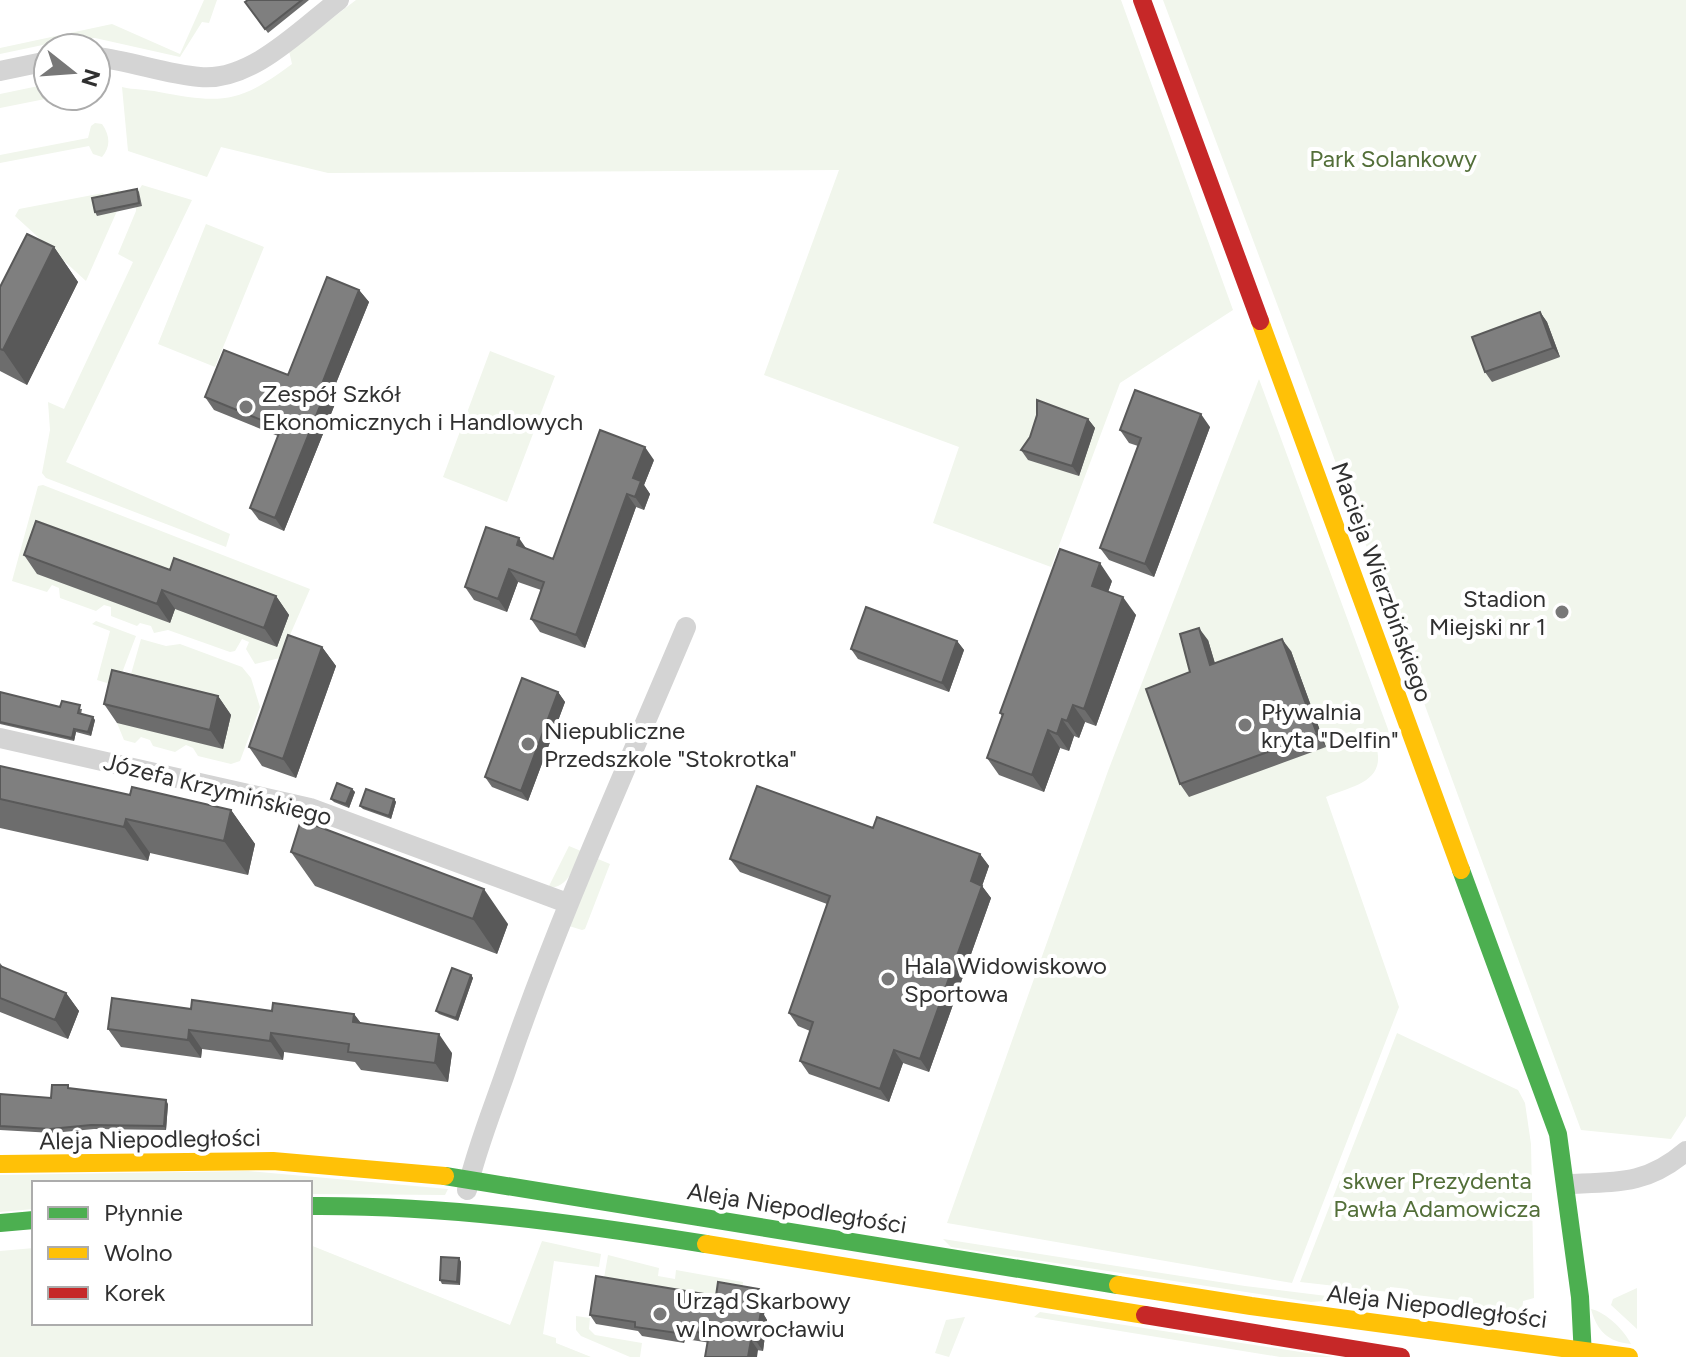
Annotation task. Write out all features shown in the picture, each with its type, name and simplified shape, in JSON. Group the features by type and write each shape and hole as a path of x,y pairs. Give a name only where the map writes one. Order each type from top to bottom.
{"street":[{"path":"112,60 202,78 240,72 267,56 339,0"},
{"name":"Macieja Wierzbińskiego","path":"1142,0 1558,1134 1567,1184 1583,1353"},
{"path":"0,71 32,64"},
{"path":"463,1209 469,1179 567,903 686,627"},
{"name":"Józefa Krzymińskiego","path":"0,738 310,808 567,903"},
{"path":"1567,1184 1646,1178 1669,1166 1686,1151"},
{"name":"Aleja Niepodległości","path":"0,1164 316,1162 469,1179 1251,1306 1629,1357"},
{"name":"Aleja Niepodległości","path":"312,1206 463,1209 564,1221 1401,1357"},
{"path":"0,1223 32,1220"}],"green space":[{"path":"204,0 217,0 209,23 202,22 180,57 112,42 112,32 75,32 112,24 180,54"},
{"path":"356,0 1121,0 1233,310 1120,383 1051,567 933,523 959,447 764,375 839,170 328,173 221,147 207,177 128,151 122,87 215,99 244,93 292,64 289,51"},
{"name":"Park Solankowy","path":"1163,0 1686,0 1686,1116 1671,1139 1581,1130"},
{"path":"32,41 32,47 0,54 0,48"},
{"path":"32,87 32,102 0,108 0,94"},
{"path":"95,123 102,124 107,132 108,145 102,157 93,154 89,146 0,163 0,155 88,138"},
{"path":"142,185 192,200 66,462 230,534 226,547 46,478 42,473 50,430 48,402 64,409 133,262 118,254 136,211 137,193"},
{"path":"119,190 121,202 86,281 15,216 19,209 103,193 105,197"},
{"path":"206,224 264,247 215,367 158,344"},
{"path":"490,351 555,376 507,502 443,477"},
{"path":"1259,379 1392,740 1376,746 1378,758 1372,775 1356,786 1326,797 1399,1007 1292,1283 947,1223 1108,771"},
{"path":"43,485 310,589 280,658 255,664 246,649 249,642 242,639 235,651 230,652 168,630 154,633 151,626 140,623 137,626 111,616 111,607 104,605 96,611 60,598 59,588 52,585 47,592 12,581 38,486"},
{"path":"96,621 136,636 117,686 97,680 110,631 92,624"},
{"path":"141,639 166,646 180,644 242,667 251,678 260,707 240,761 231,764 198,756 193,748 186,745 175,752 153,746 150,740 141,737 135,743 124,740 117,723"},
{"path":"569,846 581,851 573,870 561,885 548,888"},
{"path":"598,859 610,864 585,929 569,926"},
{"name":"skwer Prezydenta Pawła Adamowicza","path":"1397,1033 1518,1090 1525,1103 1531,1144 1534,1298 1523,1301 1522,1313 1518,1316 1457,1300 1408,1294 1408,1289 1390,1287 1389,1292 1300,1282"},
{"path":"248,1171 448,1189 445,1195 312,1194 312,1181 32,1181 32,1209 0,1212 0,1175"},
{"path":"943,1239 1245,1286 1351,1299 1311,1302 951,1247"},
{"path":"542,1241 601,1254 599,1267 554,1261 543,1334 556,1338 556,1343 591,1357 0,1357 0,1251 32,1248 32,1325 312,1325 312,1246 510,1325"},
{"path":"608,1255 659,1268 658,1276 675,1279 676,1270 743,1282 742,1294 721,1304 603,1284"},
{"path":"1637,1288 1637,1329 1611,1305 1613,1299"},
{"path":"1591,1309 1614,1323 1631,1344 1616,1341 1605,1334"},
{"path":"1040,1312 1333,1357 1280,1357 1034,1317"},
{"path":"576,1316 590,1318 589,1329 595,1335 642,1343 640,1357 630,1357 581,1336 576,1330"},
{"path":"965,1317 949,1357 935,1353 946,1320"}],"building":[{"path":"302,0 265,29 245,2"},
{"path":"137,189 139,203 95,212 92,198"},
{"path":"27,234 54,247 3,350 0,349 0,287"},
{"name":"Zespół Szkół Ekonomicznych i Handlowych","path":"327,277 359,290 320,389 326,391 275,518 250,508 281,428 205,397 224,350 288,375"},
{"path":"1540,312 1553,348 1485,372 1472,337"},
{"path":"1135,390 1201,414 1145,564 1100,548 1141,438 1120,430"},
{"path":"1037,400 1088,419 1072,466 1021,450 1030,437 1037,415"},
{"path":"600,430 645,447 633,478 641,481 635,497 627,494 576,635 531,619 544,582 509,569 498,599 465,587 486,527 519,538 517,545 553,559"},
{"path":"36,521 170,570 174,558 276,596 264,628 162,590 157,604 24,555"},
{"path":"1060,549 1100,563 1092,586 1123,597 1084,709 1073,705 1067,721 1062,719 1057,734 1048,730 1032,775 987,758 1003,714 1000,713"},
{"path":"866,607 957,641 942,683 851,649"},
{"path":"1199,628 1210,665 1282,639 1317,734 1180,784 1146,689 1190,672 1180,634"},
{"path":"288,635 322,647 283,759 249,747"},
{"path":"112,670 218,696 210,730 104,704"},
{"name":"Niepubliczne Przedszkole \"Stokrotka\"","path":"522,678 558,692 521,791 485,777"},
{"path":"0,692 60,707 62,701 80,705 78,713 93,717 88,732 74,729 72,738 0,722"},
{"path":"0,766 130,795 132,787 231,810 224,841 126,819 124,827 0,799"},
{"path":"337,783 352,789 346,804 331,799"},
{"name":"Hala Widowiskowo Sportowa","path":"757,786 873,828 877,817 980,854 971,881 982,886 920,1059 894,1050 880,1089 800,1061 813,1022 789,1013 830,896 730,859"},
{"path":"366,789 394,799 389,816 360,806"},
{"path":"301,820 484,889 473,919 291,852"},
{"path":"0,966 66,993 55,1020 0,998"},
{"path":"452,968 471,975 456,1018 436,1011"},
{"path":"112,998 191,1009 192,1000 272,1011 273,1003 354,1014 353,1022 439,1034 435,1063 348,1052 349,1044 271,1033 270,1041 189,1030 188,1040 108,1029"},
{"path":"52,1085 166,1100 164,1126 91,1125 50,1129 0,1126 0,1094 51,1098"},
{"path":"441,1257 459,1258 457,1282 440,1280"},
{"path":"596,1276 716,1296 718,1282 759,1289 756,1310 761,1311 756,1341 751,1340 748,1357 705,1357 709,1334 635,1327 635,1322 590,1315"}],"traffic: fast":[{"path":"1461,870 1558,1134 1580,1297 1583,1357"},
{"path":"445,1176 1118,1285"},
{"path":"312,1206 459,1212 706,1244"},
{"path":"0,1223 32,1220"}],"traffic: slow":[{"path":"1260,321 1461,870"},
{"path":"0,1164 273,1161 445,1176"},
{"path":"706,1244 1145,1315"},
{"path":"1118,1285 1629,1357"}],"traffic: jam":[{"path":"1142,0 1260,321"},
{"path":"1145,1315 1401,1357"}],"place":[{"name":"Zespół Szkół Ekonomicznych i Handlowych","path":"246,407"},
{"name":"Stadion Miejski nr 1","path":"1562,612"},
{"name":"Pływalnia kryta \"Delfin\"","path":"1245,725"},
{"name":"Niepubliczne Przedszkole \"Stokrotka\"","path":"528,744"},
{"name":"Hala Widowiskowo Sportowa","path":"888,979"},
{"name":"Urząd Skarbowy w Inowrocławiu","path":"660,1314"}]}
